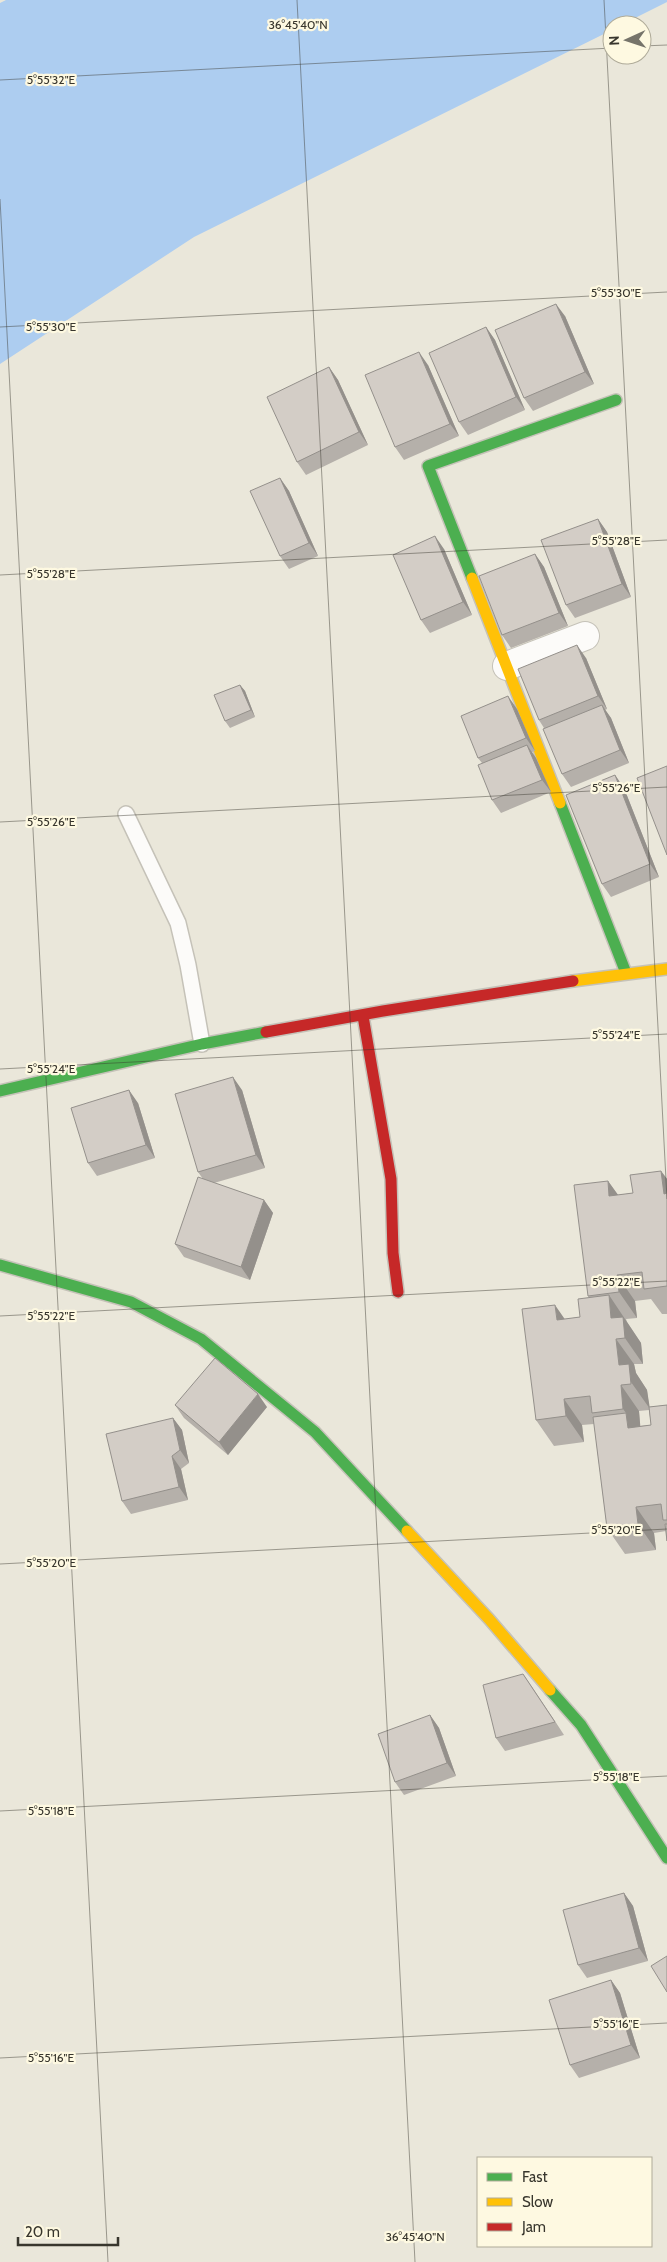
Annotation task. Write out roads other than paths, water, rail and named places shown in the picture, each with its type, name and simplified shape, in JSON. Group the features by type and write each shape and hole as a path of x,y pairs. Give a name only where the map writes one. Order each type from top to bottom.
{"street":[{"path":"616,400 428,466 626,973"},
{"path":"507,666 585,636"},
{"path":"0,1090 202,1044 382,1011 626,973 667,969"},
{"path":"363,1016 391,1179 393,1253 398,1292"},
{"path":"0,1265 131,1302 201,1339 315,1432 489,1619 582,1725 667,1858"}],"lane":[{"path":"126,814 178,923 202,1044"}],"water":[{"path":"6,0 667,0 667,2 641,15 602,15 602,35 194,237 0,364 0,3"}]}
